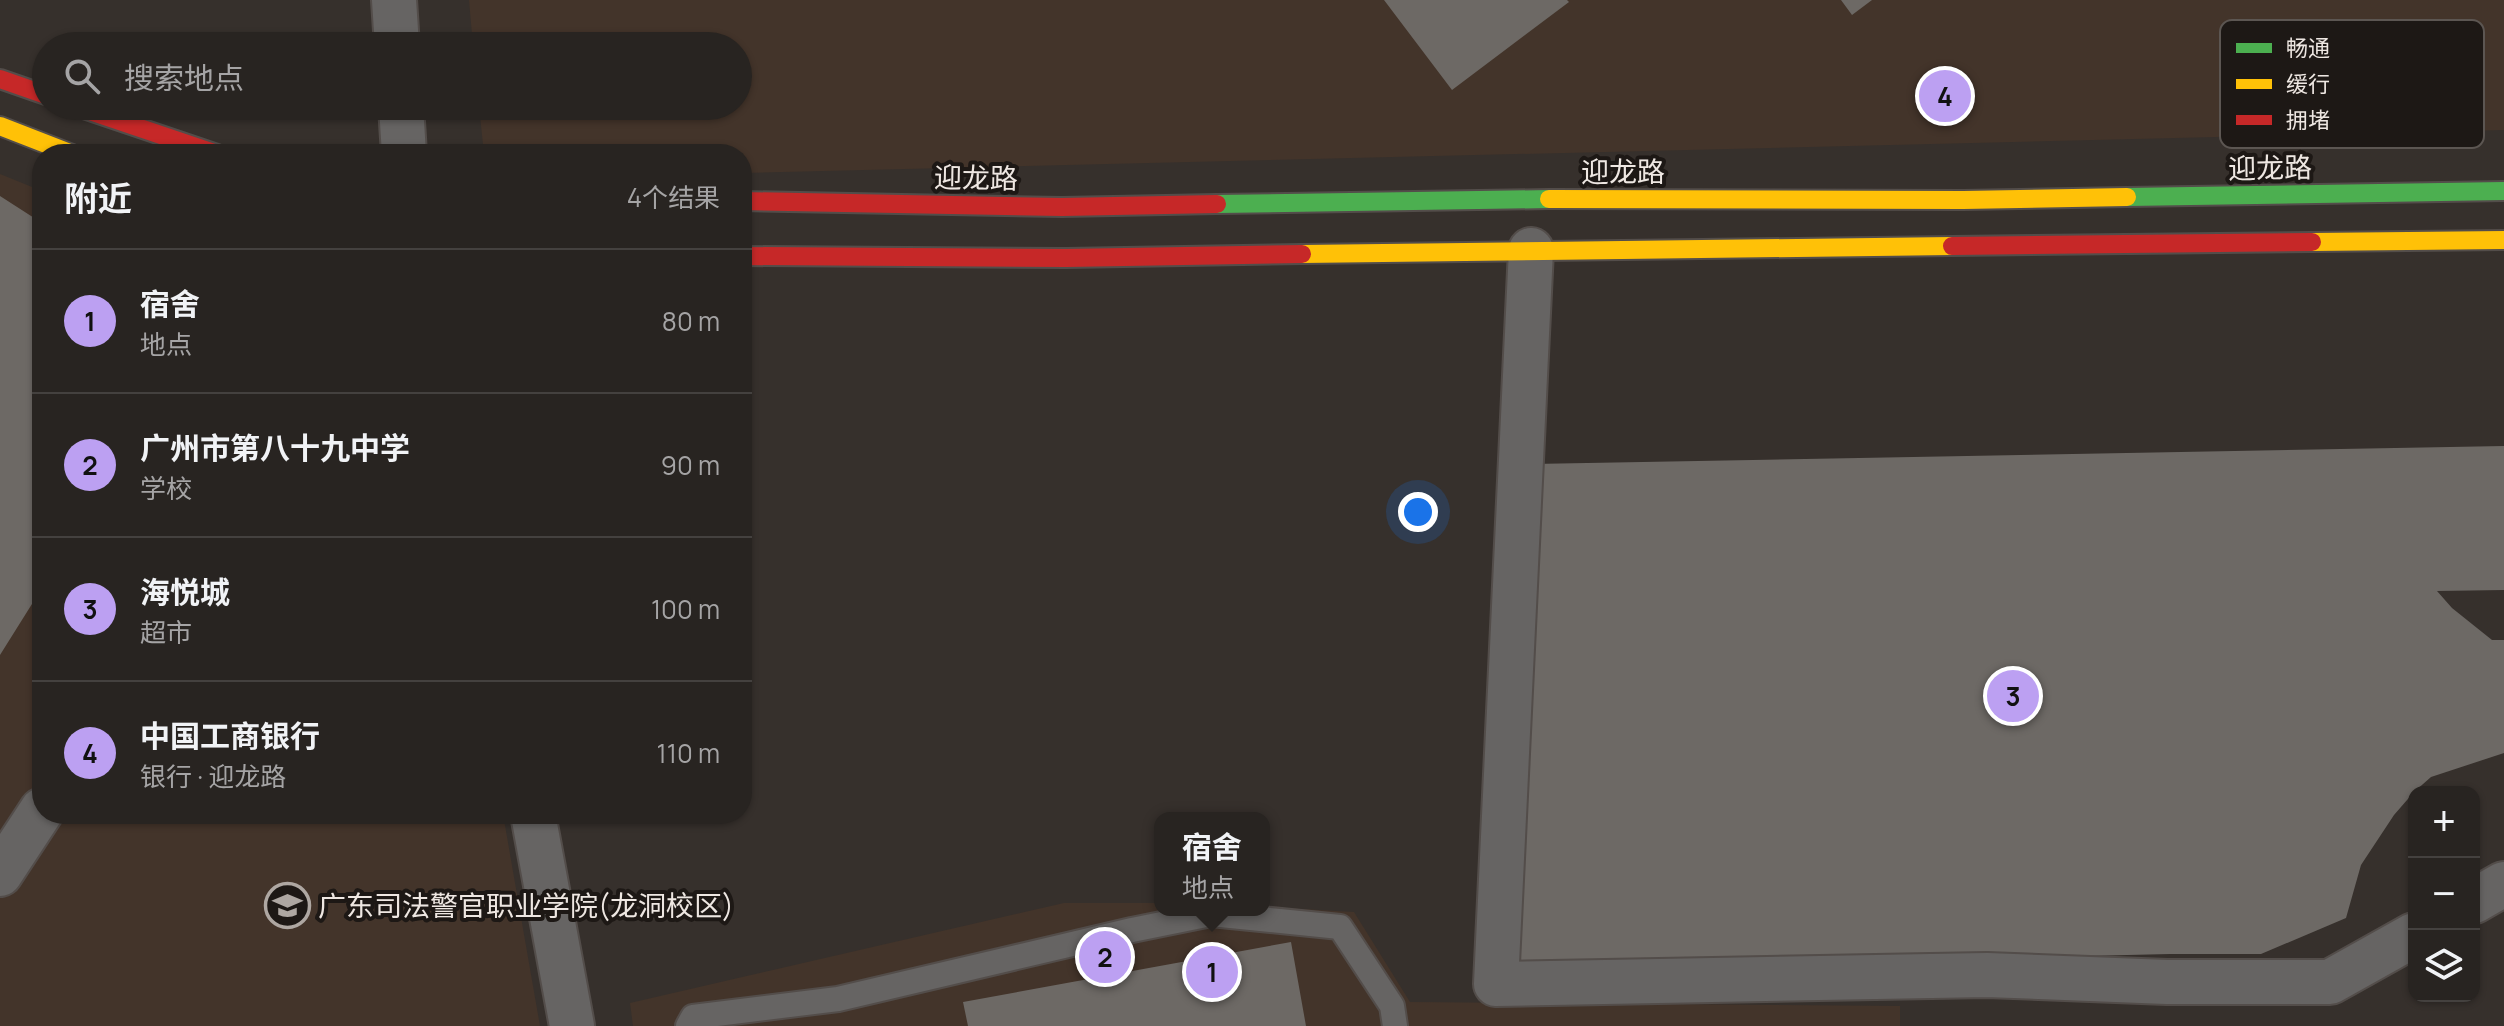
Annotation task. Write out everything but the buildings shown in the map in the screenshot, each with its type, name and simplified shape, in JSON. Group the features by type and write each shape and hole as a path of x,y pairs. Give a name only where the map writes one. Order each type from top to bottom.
{"street":[{"path":"394,0 396,32"},
{"path":"0,79 32,90"},
{"path":"116,120 187,144"},
{"path":"402,120 403,144"},
{"path":"0,126 46,144"},
{"name":"迎龙路","path":"752,201 1062,207 1469,199 1963,200 2504,191"},
{"path":"752,256 1066,258 2504,240"},
{"path":"1531,250 1496,984 1987,975 2167,982 2330,982 2408,938"},
{"path":"0,874 33,824"},
{"path":"535,824 572,1026"},
{"path":"2480,898 2504,884"}],"lane":[{"path":"688,1026 693,1017 838,999 1201,916"},
{"path":"1231,916 1340,927 1392,1006 1395,1026"}],"shaded area":[{"path":"469,0 2504,0 2504,130 2484,130 2484,20 2220,20 2220,137 752,173 752,144 483,144 480,120 752,120 752,32 472,32"},
{"name":"广东司法警官职业学院(龙洞校区)","path":"0,174 32,187 32,824 505,824 540,1026 0,1026"},
{"path":"1064,903 1154,903 1154,916 1270,916 1270,907 1354,912 1410,1002 1900,1006 1900,1026 633,1026 630,1003"}],"traffic: fast":[{"path":"2127,197 2504,191"},
{"path":"1217,204 1549,199"}],"traffic: slow":[{"path":"0,126 46,144"},
{"path":"1549,199 1963,200 2127,197"},
{"path":"2312,242 2504,240"},
{"path":"1302,254 1952,246"}],"traffic: jam":[{"path":"0,79 32,90"},
{"path":"116,120 187,144"},
{"path":"752,201 1062,207 1217,204"},
{"path":"1952,246 2312,242"},
{"path":"752,256 1066,258 1302,254"}],"place":[{"name":"中国工商银行","path":"1945,96"},
{"name":"海悦城","path":"2013,696"},
{"name":"广东司法警官职业学院(龙洞校区)","path":"287,905"},
{"name":"广州市第八十九中学","path":"1105,957"},
{"name":"宿舍","path":"1212,972"}]}
